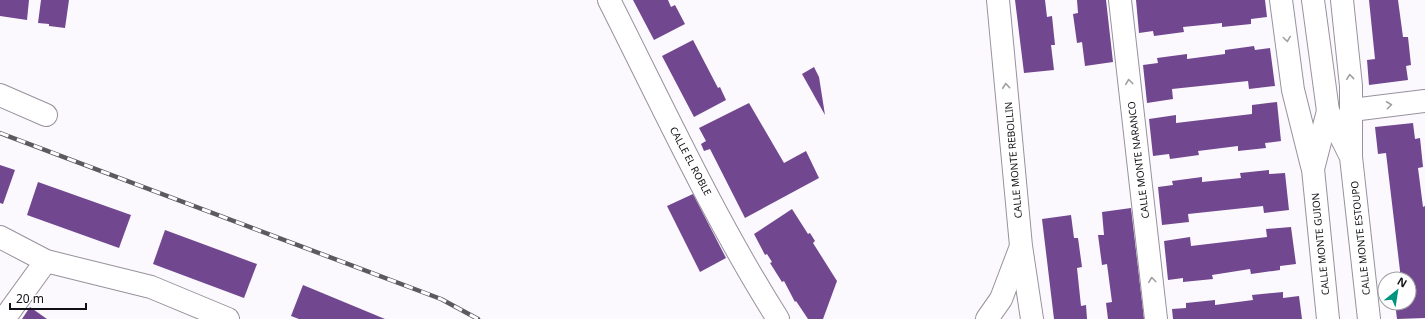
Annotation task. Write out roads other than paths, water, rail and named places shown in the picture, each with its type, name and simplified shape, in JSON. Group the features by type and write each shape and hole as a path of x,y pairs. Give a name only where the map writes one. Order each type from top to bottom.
{"street":[{"name":"CALLE EL ROBLE","path":"609,0 745,266 778,319"},
{"name":"CALLE MONTE REBOLLIN","path":"998,0 1021,246 1032,319"},
{"name":"CALLE MONTE NARANCO","path":"1120,0 1156,319"},
{"name":"CALLE MONTE GUION","path":"1281,0 1293,90 1313,169 1328,319"},
{"path":"1313,0 1328,111"},
{"name":"CALLE MONTE ESTOUPO","path":"1342,0 1352,86 1351,157 1369,319"},
{"path":"0,95 46,114"},
{"path":"1352,110 1425,101"},
{"name":"CALLE MONTE GUION","path":"1313,169 1328,111"},
{"name":"CALLE MONTE ESTOUPO","path":"1328,111 1351,157"},
{"path":"0,237 46,261 151,287 228,319"},
{"path":"987,319 1001,299 1021,246"},
{"path":"4,319 46,261"}],"railway":[{"path":"0,133 441,299 478,319"}]}
